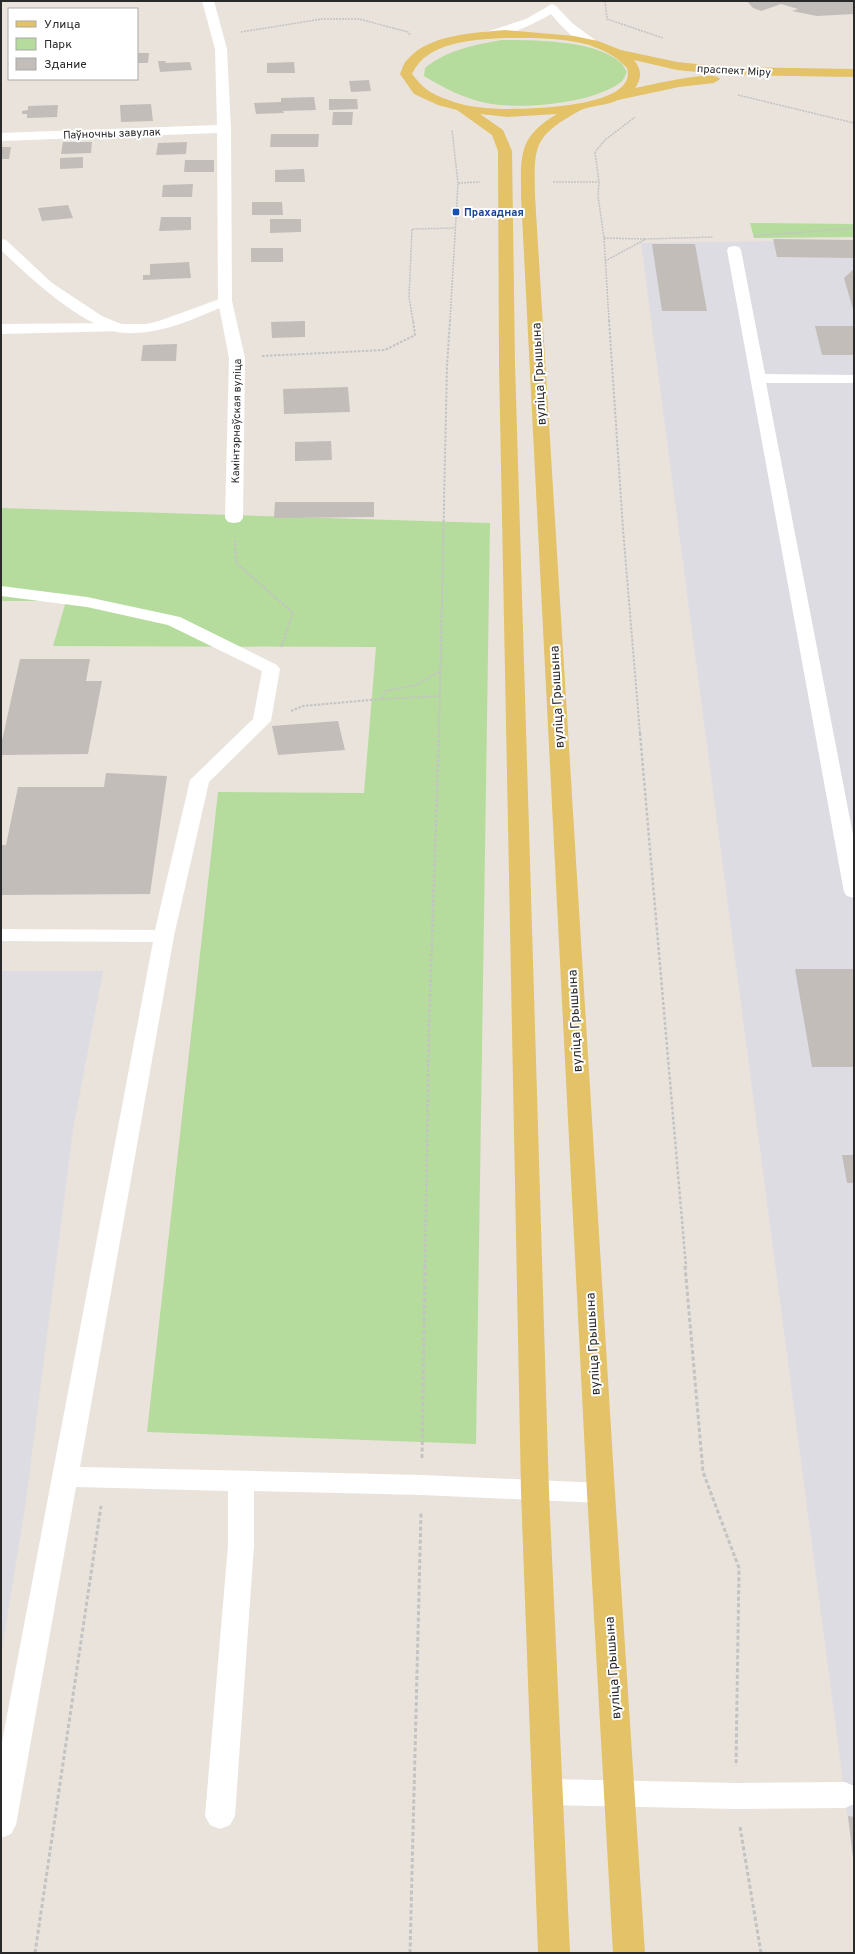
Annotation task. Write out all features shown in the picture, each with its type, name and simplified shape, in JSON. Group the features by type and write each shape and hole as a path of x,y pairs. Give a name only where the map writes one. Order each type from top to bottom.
{"main road":[{"path":"457,116 574,110 605,102 626,91 635,78 635,71 631,65 616,53 591,43 541,35 487,36 454,41 428,50 411,61 407,67 406,74 408,80 418,90 433,98 457,116 498,134 505,150 508,372 535,1492 554,1953"},
{"name":"праспект Міру","path":"616,53 677,66 728,71 854,73"},
{"name":"праспект Міру","path":"617,96 679,83 726,78 854,79"},
{"name":"вуліца Грышына","path":"574,110 550,124 537,135 530,152 528,196 601,1493 629,1953"}],"street":[{"name":"Камінтэрнаўская вуліца","path":"208,1 221,49 224,129 225,301 237,358 234,518"},
{"path":"487,36 530,22 553,5 568,26 591,43"},
{"name":"Паўночны завулак","path":"1,137 224,129"},
{"path":"1,329 119,328"}],"lane":[{"path":"1,242 47,286 97,319 119,328 146,328 162,325 225,301"},
{"path":"734,250 854,892"},
{"path":"757,378 854,379"},
{"path":"1,591 87,602 174,621 271,669 262,722 200,780 164,936 1,1824"},
{"path":"1,935 164,936"},
{"path":"65,1478 105,1480 422,1485 535,1492 601,1493"},
{"path":"220,1816 241,1545 241,1482"},
{"path":"548,1792 735,1796 845,1795"}],"path":[{"path":"217,35 322,19 359,19 408,32 413,37"},
{"path":"736,94 854,123"},
{"path":"410,1953 422,1485 429,1026 440,696 447,366 458,182 457,116"},
{"path":"636,116 629,119 605,140 595,152 599,182 598,196 604,238 623,529 703,1472 739,1568 735,1796 761,1953"},
{"path":"458,182 481,182"},
{"path":"550,182 599,182"},
{"path":"237,358 385,350 415,334 409,297 412,229 455,228"},
{"path":"604,238 646,239"},
{"path":"234,518 236,563 293,612 290,624 271,669"},
{"path":"382,699 386,691 416,685 440,671"},
{"path":"262,722 303,706 382,699 440,696"},
{"path":"35,1953 105,1480"}],"shaded area":[{"path":"854,240 854,1865 641,243"},
{"path":"1,971 103,971 73,1130 26,1501 1,1656"}],"green space":[{"path":"501,40 546,41 580,45 596,49 620,62 627,72 621,82 608,90 593,96 556,103 518,106 486,103 469,98 424,76 425,68 442,57 471,46"},
{"path":"750,223 854,224 854,237 754,238"},
{"path":"1,508 490,523 476,1444 147,1432 218,792 364,793 376,647 53,646 66,601 1,601"}],"building":[{"path":"747,1 854,1 854,14 817,16 792,11 798,9 781,4 761,11 753,8"},
{"path":"138,53 149,53 148,63 138,63"},
{"path":"158,61 165,61 166,63 190,62 192,70 160,72"},
{"path":"294,62 295,73 267,73 267,63"},
{"path":"369,80 371,91 351,92 349,81"},
{"path":"314,97 316,110 256,114 254,103 281,102 281,98"},
{"path":"329,99 357,99 358,109 329,110"},
{"path":"151,104 153,121 121,122 120,105"},
{"path":"58,105 57,117 27,118 27,114 22,114 22,111 28,110 28,106"},
{"path":"333,112 353,112 352,125 332,125"},
{"path":"271,134 319,134 318,147 270,147"},
{"path":"63,142 92,142 91,153 61,154"},
{"path":"187,142 186,154 156,155 158,143"},
{"path":"1,147 11,147 9,159 1,159"},
{"path":"83,157 83,168 60,169 60,158"},
{"path":"185,160 214,160 214,172 184,172"},
{"path":"304,169 305,182 275,182 275,170"},
{"path":"193,184 192,197 162,197 163,185"},
{"path":"252,202 282,202 283,215 252,215"},
{"path":"68,205 73,218 42,221 38,208"},
{"path":"161,217 191,217 191,230 159,231"},
{"path":"270,219 301,219 301,232 270,233"},
{"path":"773,239 854,240 854,258 777,257"},
{"path":"652,244 695,244 707,311 662,311"},
{"path":"251,248 283,248 283,262 251,262"},
{"path":"189,262 191,278 143,280 143,275 150,275 150,264"},
{"path":"854,269 854,313 844,278"},
{"path":"305,321 305,337 272,338 271,322"},
{"path":"815,326 854,326 854,355 822,355"},
{"path":"177,344 176,361 141,361 143,345"},
{"path":"348,387 350,412 284,414 283,389"},
{"path":"331,441 332,460 295,461 295,442"},
{"path":"275,502 374,502 374,517 274,518"},
{"path":"20,659 90,659 86,681 102,681 88,754 1,755 1,745"},
{"path":"338,721 345,750 278,755 272,726"},
{"path":"106,773 167,776 150,894 1,895 1,845 6,845 18,787 104,787"},
{"path":"795,969 854,969 854,1067 812,1067"},
{"path":"842,1155 854,1155 854,1183 847,1183"},
{"path":"848,1816 854,1817 854,1857 853,1857"}],"place":[{"name":"Прахадная","path":"456,212"}]}
